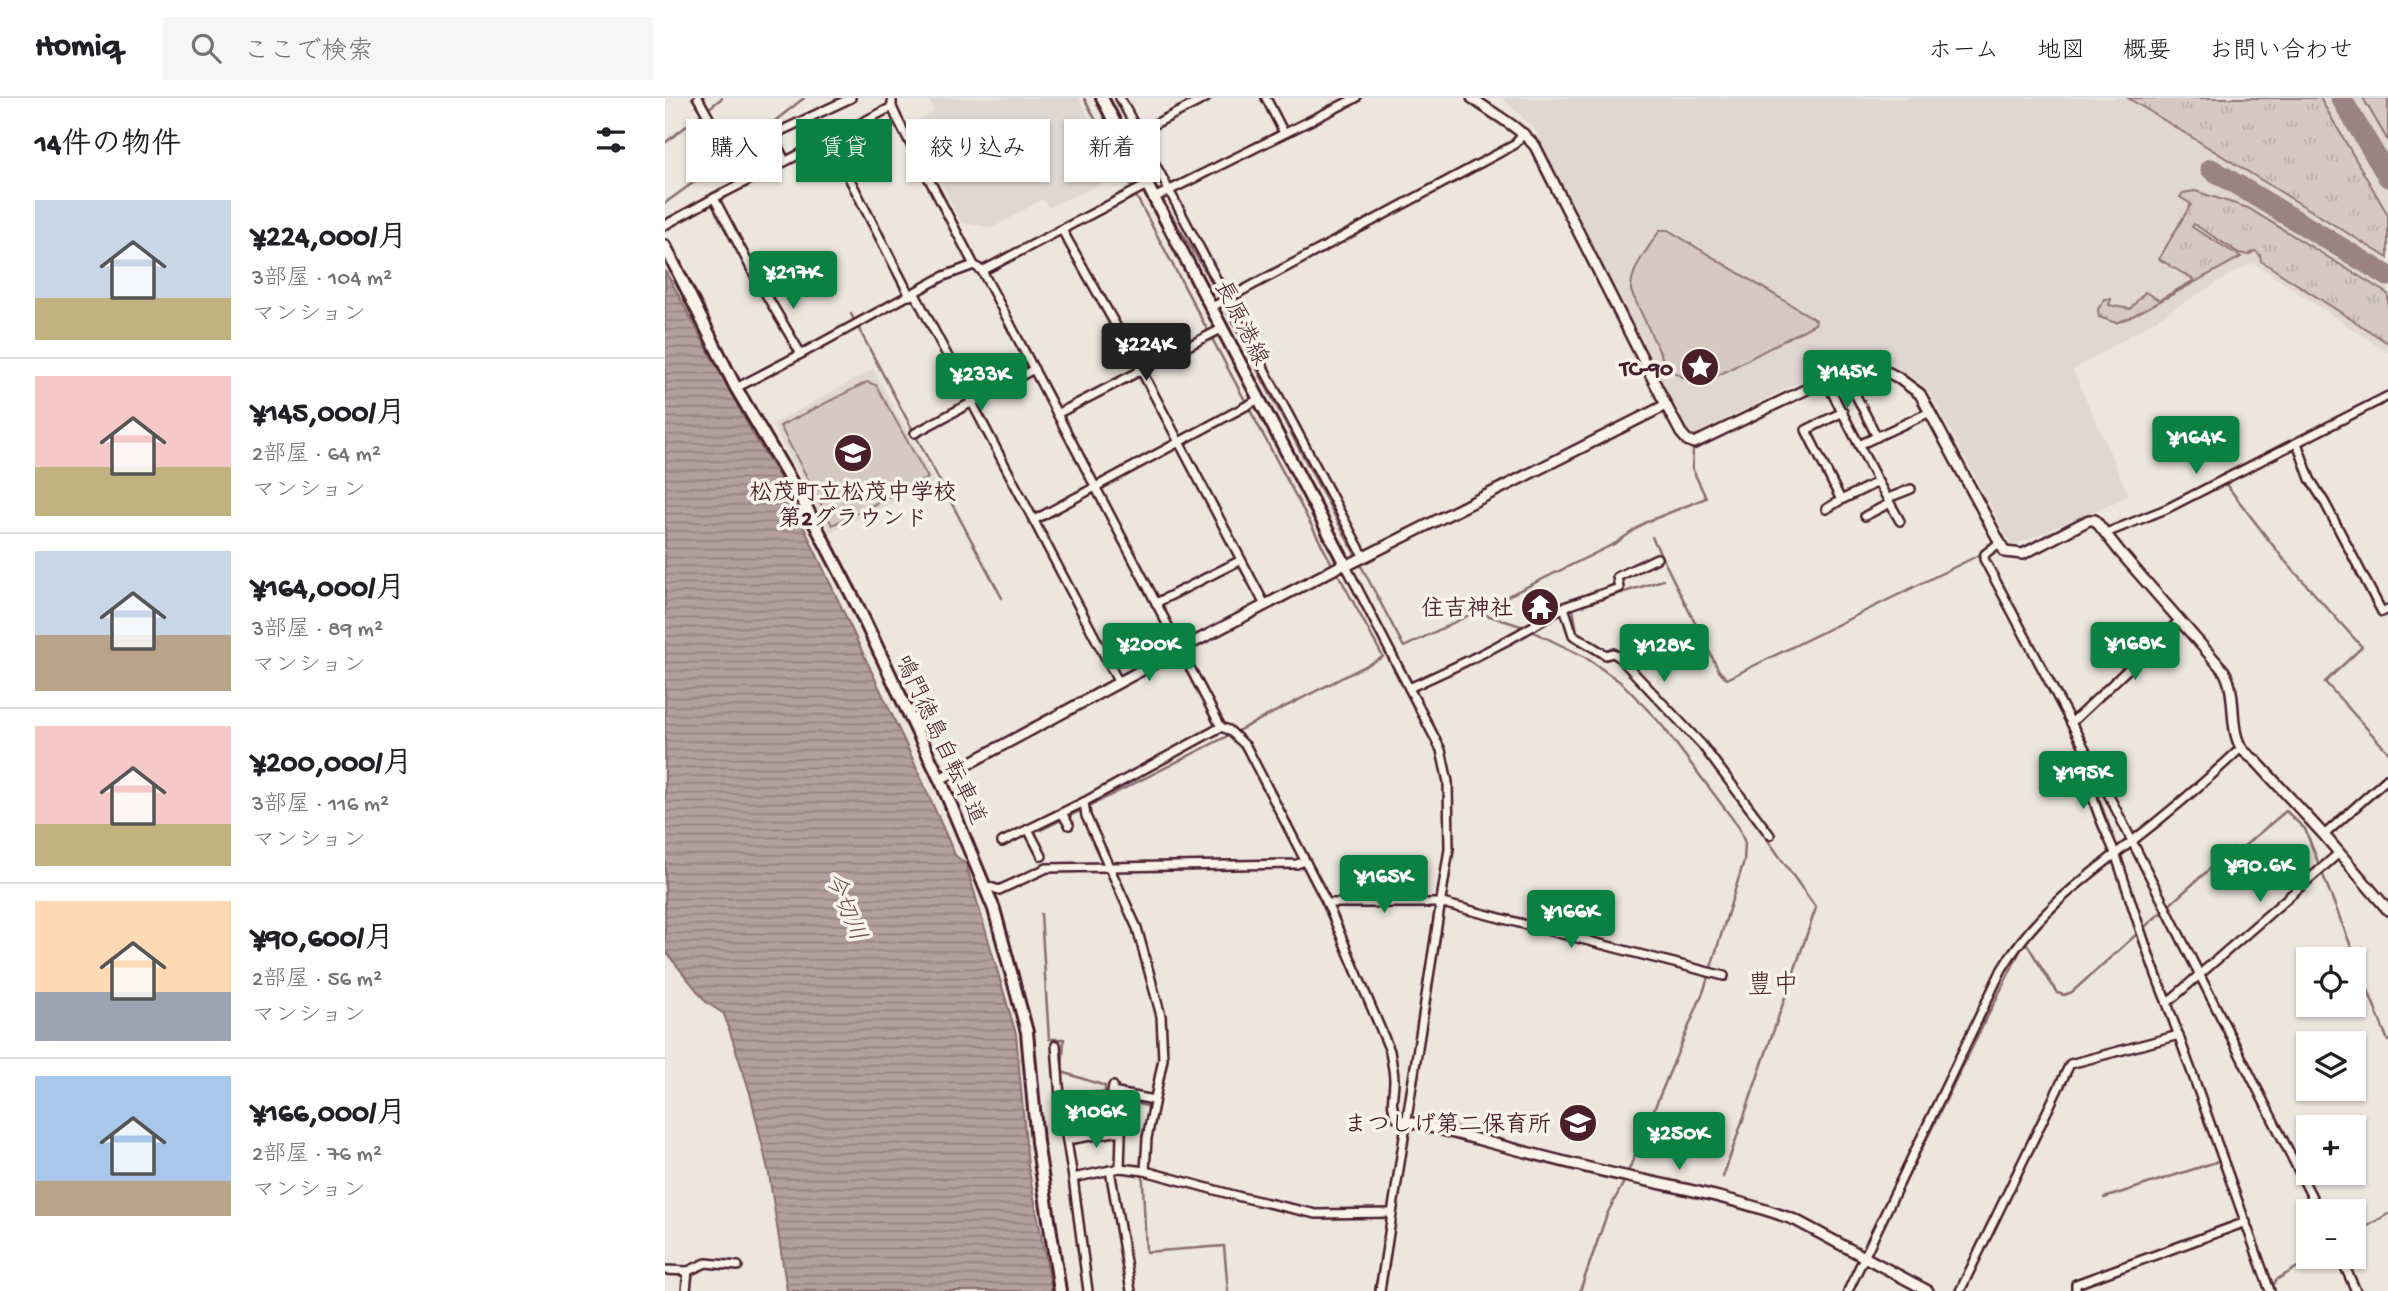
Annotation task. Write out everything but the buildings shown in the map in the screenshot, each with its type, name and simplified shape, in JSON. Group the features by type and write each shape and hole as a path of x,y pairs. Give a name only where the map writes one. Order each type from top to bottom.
{"main road":[{"name":"長原港線","path":"1102,98 1345,565"},
{"name":"鳴門徳島自転車道","path":"665,246 736,388 804,503 858,607 940,779 998,922 1027,1032 1037,1142 1060,1291"}],"street":[{"path":"698,98 710,119"},
{"path":"785,161 772,135 851,98"},
{"path":"892,98 892,107 974,265 982,271 1221,727 1230,730 1246,746 1327,903 1390,1051 1394,1076 1391,1107 1397,1118 1630,1177 1738,1201 1795,1220 1928,1291"},
{"path":"1120,98 1130,119"},
{"path":"1160,121 1206,98"},
{"path":"1266,98 1284,133"},
{"path":"1154,198 1356,98"},
{"path":"1472,98 1497,118 1524,133 1535,145 1666,405 1687,440 1694,443 1865,361 1920,394 2005,552 2023,554 2089,520 2095,520 2224,671 2231,682 2241,748 2324,835 2388,910"},
{"path":"868,119 892,107"},
{"path":"1212,307 1514,145 1524,133"},
{"path":"782,163 796,156"},
{"path":"1160,178 1364,557"},
{"path":"665,225 744,182"},
{"path":"852,182 973,402 1119,683"},
{"path":"982,271 1147,185"},
{"path":"714,198 801,354"},
{"path":"1062,230 1141,370 1265,605"},
{"path":"736,388 944,276 974,265"},
{"path":"1057,414 1223,328"},
{"path":"915,433 1034,369"},
{"path":"1843,370 1877,437"},
{"path":"1825,379 1900,521"},
{"path":"2106,533 2166,509 2388,396"},
{"path":"1034,520 1259,399"},
{"path":"940,779 1265,605 1666,405"},
{"path":"1841,500 1806,430 1843,412"},
{"path":"1859,445 1930,412"},
{"path":"2297,443 2309,479 2325,503 2382,612 2388,609"},
{"path":"1826,509 1878,482"},
{"path":"1865,516 1911,489"},
{"path":"1999,544 1985,554 1984,559 2093,764 2313,1199"},
{"path":"1409,688 1460,665 1564,607 1619,588 1617,577 1657,558"},
{"path":"1156,603 1241,559"},
{"path":"1345,565 1441,750 1448,782 1449,849 1442,903 1380,1291"},
{"path":"1564,607 1573,635 1606,655 1613,653 1618,656 1702,746 1770,835"},
{"path":"2071,723 2179,620"},
{"path":"1002,842 1084,802 1221,727"},
{"path":"1848,1291 2002,969 2017,944 2035,922 2081,880 2132,841 2241,748"},
{"path":"2093,764 2090,780 2100,819 2115,854 2148,957 2168,1003 2246,1222 2267,1289"},
{"path":"2324,835 2388,778"},
{"path":"1084,802 1086,816 1137,928 1161,1016 1163,1059 1147,1138 1145,1171"},
{"path":"1062,813 1069,825"},
{"path":"1028,829 1042,856"},
{"path":"2168,1003 2339,853"},
{"path":"984,885 999,890 1047,868 1297,864 1305,861"},
{"path":"1327,903 1442,903 1724,976"},
{"path":"1960,1291 2070,1064 2179,1035"},
{"path":"1056,1045 1060,1098 1088,1291"},
{"path":"1113,1086 1112,1092 1154,1100"},
{"path":"1060,1098 1099,1097 1122,1104 1120,1168"},
{"path":"1067,1140 1121,1131"},
{"path":"1073,1178 1120,1168 1145,1171 1261,1203 1316,1214 1392,1213"},
{"path":"1110,1170 1131,1291"},
{"path":"2076,1291 2076,1284 2246,1222"},
{"path":"665,1270 688,1271 706,1263 739,1266"},
{"path":"2346,1269 2356,1291"},
{"path":"687,1291 688,1271"}],"shaded area":[{"path":"928,98 1079,98 1090,119 1064,119 1064,182 1105,182 1049,207 1042,199 993,228 961,222 940,182 1050,182 1050,119 921,119 934,111"},
{"path":"1502,98 2388,98 2388,353 2254,263 2238,270 2073,370 2129,496 2012,546 1931,395 1918,381 1885,360 1862,350 1690,437 1534,128"},
{"name":"松茂町立松茂中学校 第2グラウンド","path":"873,369 934,482 831,532 772,425"}],"green space":[{"path":"2128,98 2320,98 2388,215 2388,258"},
{"path":"2363,98 2388,98 2388,141"},
{"path":"2195,191 2248,208 2388,294 2388,343 2261,261 2260,255 2255,251 2248,255 2239,253 2194,224 2192,227 2241,257 2129,318 2116,323 2099,317 2098,309 2105,299 2111,299 2109,305 2130,309 2145,292 2159,300 2194,280 2159,259 2191,204 2180,197 2183,193"},
{"path":"1660,230 1668,230 1816,320 1815,324 1698,386 1667,368 1631,291 1633,275"},
{"name":"松茂町立松茂中学校 第2グラウンド","path":"867,382 876,385 928,478 832,525 780,426"}],"water":[{"name":"今切川","path":"665,270 753,434 783,483 955,855 966,864 1016,1034 1028,1166 1052,1291 787,1291 769,1174 750,1093 724,1014 706,1002 665,951"}],"waterway":[{"path":"692,98 704,115"},
{"path":"665,143 722,98"},
{"path":"665,203 804,98"},
{"path":"712,193 890,104 888,98"},
{"path":"1084,98 1333,566"},
{"path":"1109,98 1163,201 1204,269 1356,556"},
{"path":"851,314 1002,598"},
{"path":"2332,428 2388,401"},
{"path":"1359,562 1404,647 1616,543 1646,522 1706,498 1692,468 1693,451"},
{"path":"2226,482 2285,561 2362,647 2325,682 2388,752"},
{"path":"1652,537 1719,671 1727,679 1981,554"},
{"path":"1088,807 1383,657 1337,572"},
{"path":"1610,653 1577,632 1573,608 1663,580"},
{"path":"1477,612 1524,627"},
{"path":"1530,630 1585,657 1623,684 1661,724 1738,826 1745,843 1744,861 1704,990 1627,1174"},
{"path":"1685,731 1748,812 1816,908 1723,1177"},
{"path":"2094,785 2117,848"},
{"path":"1041,830 1082,810"},
{"path":"1875,1243 2025,941 2057,993 2064,995 2072,992 2233,848 2237,852 2286,811 2305,829 2388,1041"},
{"path":"2122,864 2170,1000"},
{"path":"1041,914 1049,1039 1064,1039 1062,1072 1105,1086 1105,1094 1149,1107 1147,1119"},
{"path":"1142,1161 1146,1252 1224,1246 1228,1291"},
{"path":"2104,1198 2216,1162"},
{"path":"1580,1291 1607,1214 1625,1180"},
{"path":"2366,1227 2388,1214"},
{"path":"2272,1289 2276,1280 2296,1268"},
{"path":"1375,1291 1377,1279"}],"taxiway":[{"path":"2341,98 2388,177"},
{"path":"2211,169 2388,276"}],"place":[{"name":"TC-90","path":"1700,367"},
{"name":"松茂町立松茂中学校 第2グラウンド","path":"853,453"},
{"name":"住吉神社","path":"1540,607"},
{"name":"まつしげ第二保育所","path":"1578,1123"}],"district":[{"name":"豊中","path":"1773,983"}]}
